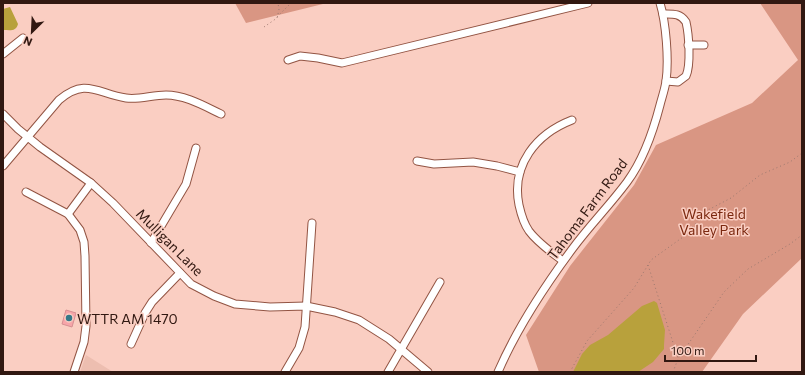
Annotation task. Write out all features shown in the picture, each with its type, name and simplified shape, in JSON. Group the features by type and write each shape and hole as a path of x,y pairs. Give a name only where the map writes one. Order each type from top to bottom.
{"street":[{"path":"288,60 300,56 342,63 588,3"},
{"name":"Tahoma Farm Road","path":"498,372 528,313 549,281 584,234 627,182 639,162 655,123 666,81 666,43 663,14 660,3"},
{"path":"663,14 680,16 683,18 687,26 689,67 686,76 678,82 666,81"},
{"path":"3,54 23,38"},
{"path":"688,46 704,45"},
{"path":"3,166 59,100 71,92 82,88 101,90 126,98 173,95 192,101 221,114"},
{"name":"Mulligan Lane","path":"3,114 27,137 91,183 113,203 191,284 204,292 225,301 256,307 284,308 306,306 335,312 359,320 380,332 428,372"},
{"path":"563,261 533,237 524,222 518,194 520,172 527,156 537,142 550,131 572,120"},
{"path":"151,243 186,184 196,148"},
{"path":"418,161 434,164 473,162 520,172"},
{"path":"68,214 91,183"},
{"path":"26,192 68,214 80,230 84,242 86,326 84,342 74,372"},
{"path":"285,372 294,358 305,327 312,224"},
{"path":"131,344 145,313 152,302 180,273"},
{"path":"388,372 440,282"}],"path":[{"path":"277,18 279,10 278,3"},
{"path":"264,27 277,18 292,3"},
{"path":"570,372 588,341 634,288 651,260 683,237 708,210 731,198 760,175 790,162 802,153"},
{"path":"673,372 678,359 724,292 748,269 790,244 802,235"},
{"path":"648,265 678,359"}],"shaded area":[{"path":"10,7 18,24 14,29 3,30 3,9"},
{"path":"654,301 657,303 665,330 664,349 653,362 638,372 573,372 582,354 590,345 608,335 642,306"},
{"path":"86,355 113,372 80,372"}],"green space":[{"path":"235,3 327,3 246,23"},
{"name":"Wakefield Valley Park","path":"760,3 802,3 802,258 743,314 702,372 539,372 526,335 570,266 634,185 656,145 752,103 798,60"}],"building":[{"name":"WTTR AM 1470","path":"66,310 76,313 72,327 62,324"}],"place":[{"name":"WTTR AM 1470","path":"69,318"}]}
